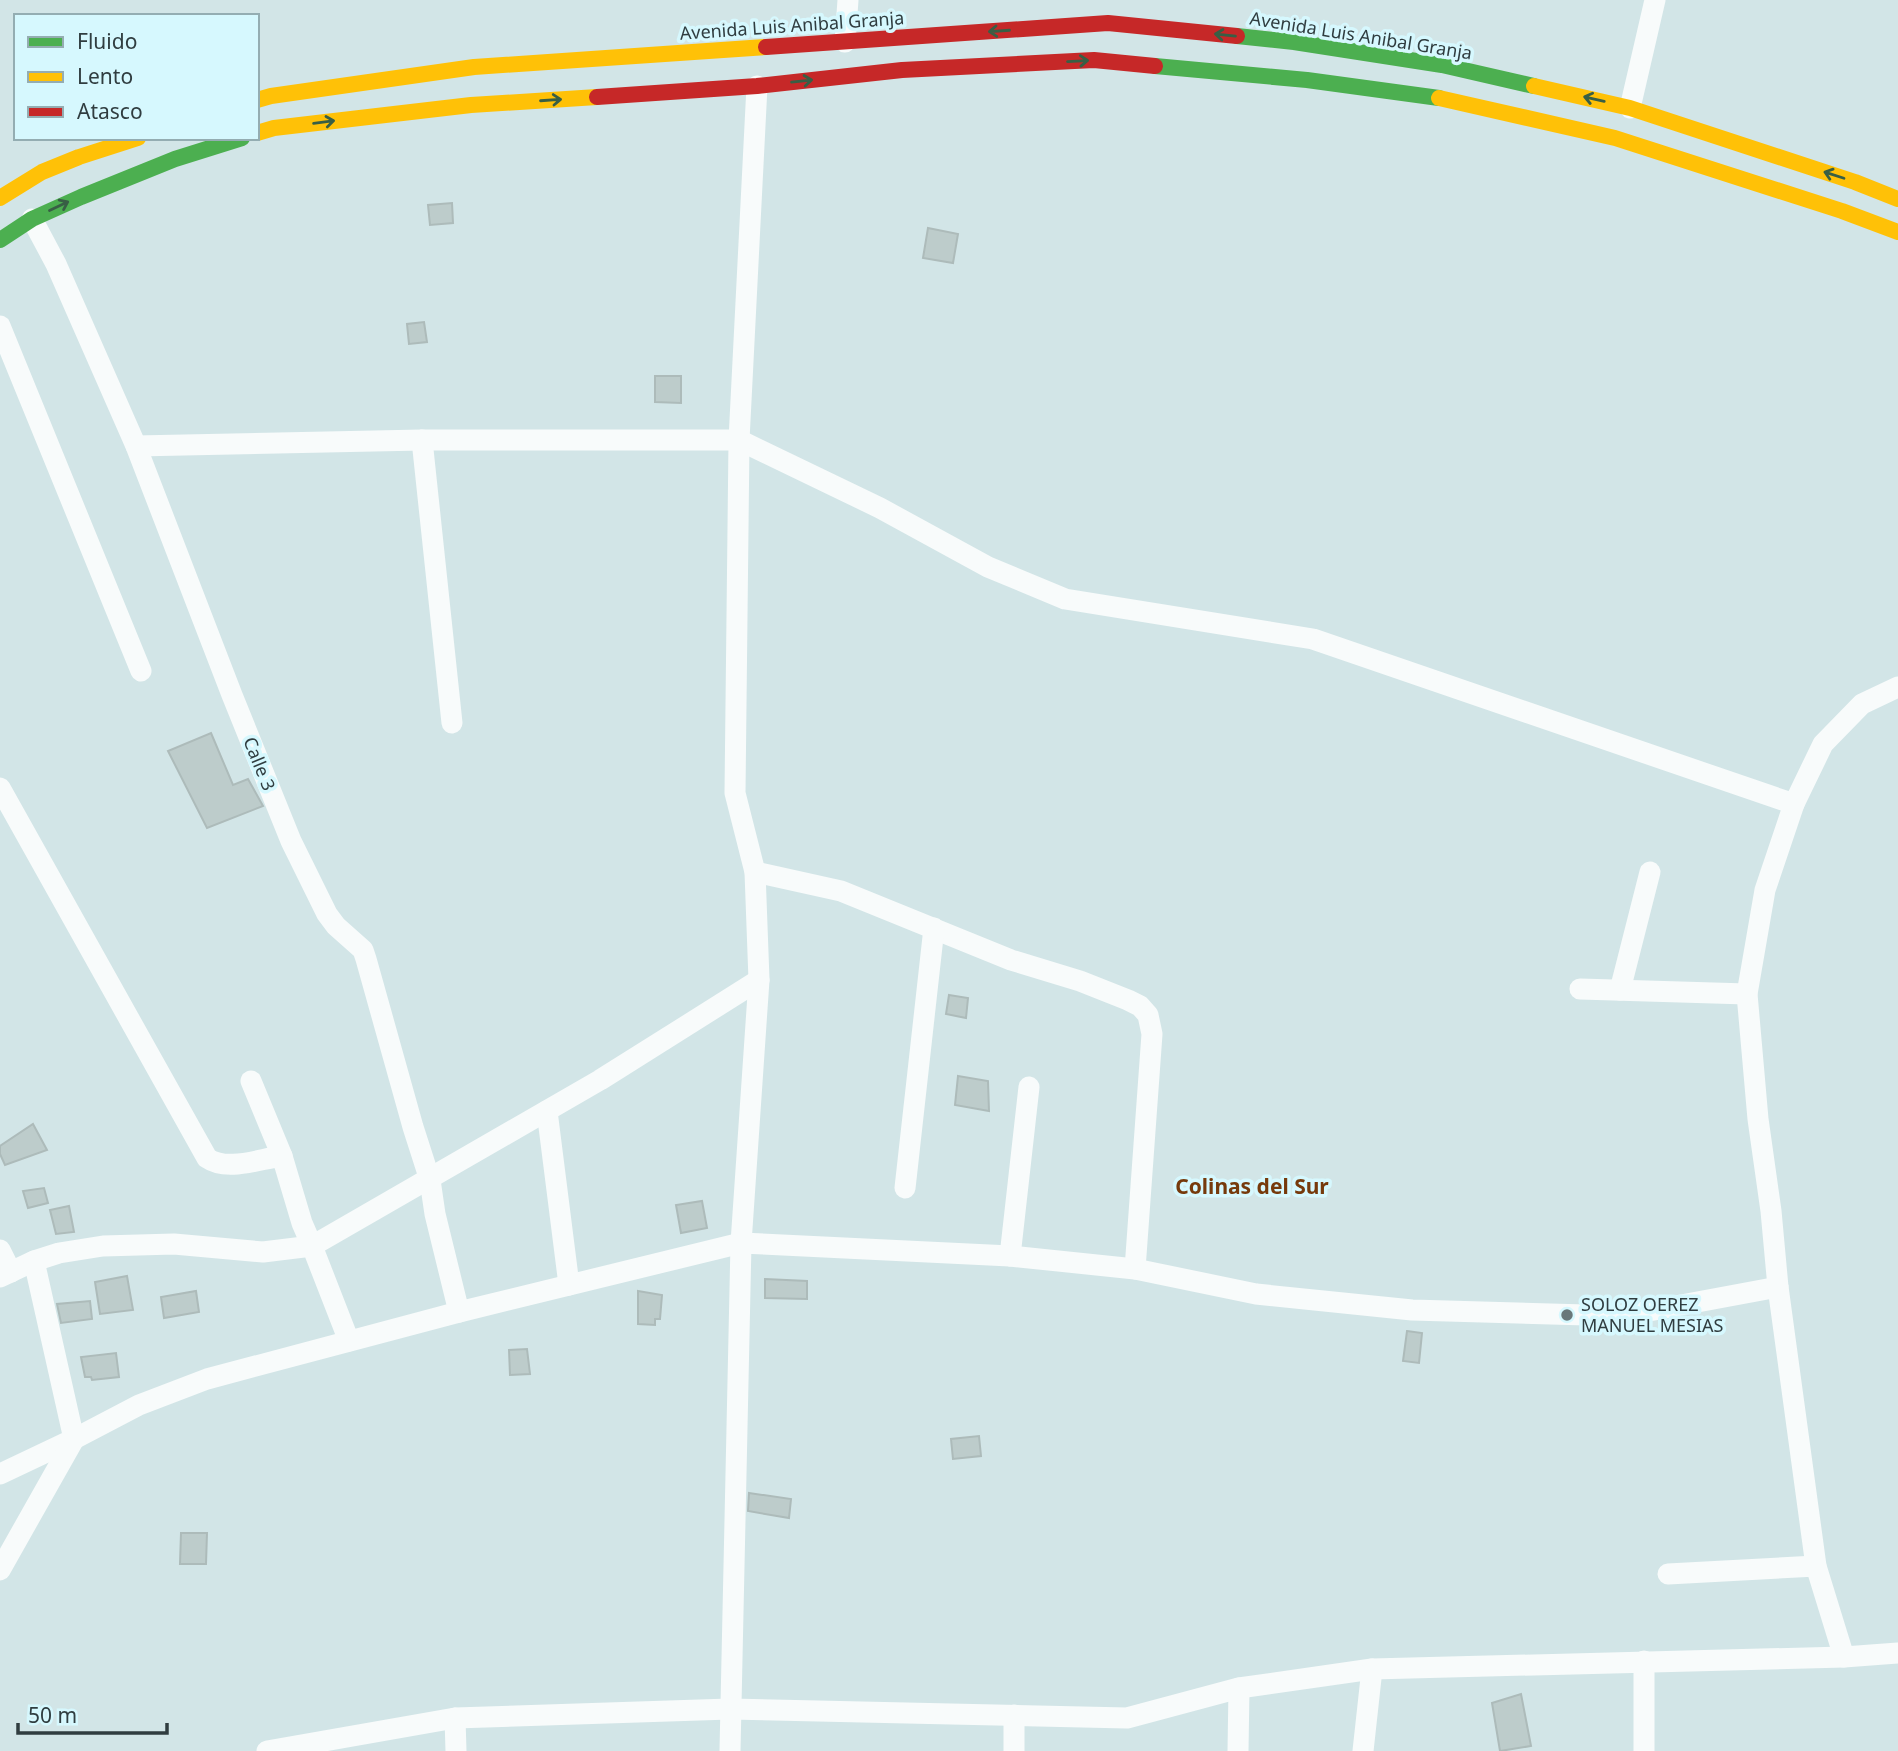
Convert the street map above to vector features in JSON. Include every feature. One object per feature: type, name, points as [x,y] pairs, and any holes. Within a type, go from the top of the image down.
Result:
[{"type":"main road","name":"Avenida Luis Anibal Granja","points":[[259,99],[474,67],[1108,23],[1294,42],[1442,65],[1630,108],[1855,182],[1898,199]]},
{"type":"main road","points":[[259,132],[274,128],[471,105],[757,86],[902,70],[1094,60],[1307,80],[1441,98],[1615,138],[1842,211],[1898,232]]},
{"type":"main road","points":[[0,198],[42,172],[132,140]]},
{"type":"main road","points":[[0,240],[32,219],[81,197],[175,159],[236,140]]},
{"type":"street","points":[[845,42],[848,0]]},
{"type":"street","points":[[1630,108],[1655,0]]},
{"type":"street","points":[[730,1751],[741,1242],[759,980],[755,872],[735,793],[738,440],[757,86]]},
{"type":"street","name":"Calle 3","points":[[32,219],[56,264],[135,446],[291,841],[327,914],[336,926],[363,950],[430,1180],[435,1214],[459,1312]]},
{"type":"street","points":[[0,326],[141,671]]},
{"type":"street","points":[[422,440],[452,723]]},
{"type":"street","points":[[135,446],[422,440],[738,440],[880,508],[988,567],[1065,599],[1313,639],[1794,804]]},
{"type":"street","points":[[1844,1657],[1816,1566],[1758,1119],[1747,994],[1765,890],[1794,804],[1823,744],[1862,704],[1898,687]]},
{"type":"street","points":[[0,788],[207,1158],[214,1163],[230,1164],[282,1156]]},
{"type":"street","points":[[755,872],[841,891],[1011,960],[1080,981],[1140,1006],[1148,1015],[1152,1034],[1135,1269]]},
{"type":"street","points":[[1620,990],[1650,872]]},
{"type":"street","points":[[905,1188],[934,928]]},
{"type":"street","points":[[0,1250],[6,1275],[34,1261],[59,1253],[103,1247],[174,1244],[263,1252],[312,1246],[600,1080],[759,980]]},
{"type":"street","points":[[1580,989],[1747,994]]},
{"type":"street","points":[[251,1081],[282,1156],[302,1223],[349,1341]]},
{"type":"street","points":[[1010,1256],[1029,1087]]},
{"type":"street","points":[[547,1111],[569,1285]]},
{"type":"street","points":[[0,1474],[139,1405],[207,1379],[459,1312],[741,1242],[1010,1256],[1135,1269],[1256,1294],[1412,1310],[1622,1316],[1779,1287]]},
{"type":"street","points":[[0,1570],[74,1439],[34,1261]]},
{"type":"street","points":[[1668,1574],[1816,1566]]},
{"type":"street","points":[[267,1751],[455,1718],[730,1709],[1126,1718],[1239,1688],[1372,1668],[1844,1657],[1898,1653]]},
{"type":"street","points":[[1644,1661],[1644,1751]]},
{"type":"street","points":[[1363,1751],[1372,1668]]},
{"type":"street","points":[[1238,1751],[1239,1688]]},
{"type":"street","points":[[1014,1716],[1014,1751]]},
{"type":"street","points":[[455,1718],[457,1751]]},
{"type":"building","points":[[452,203],[453,223],[430,225],[428,205]]},
{"type":"building","points":[[928,228],[958,234],[953,263],[923,258]]},
{"type":"building","points":[[424,322],[427,342],[409,344],[407,324]]},
{"type":"building","points":[[655,376],[681,376],[681,403],[655,402]]},
{"type":"building","points":[[211,733],[233,785],[248,779],[263,806],[207,828],[168,751]]},
{"type":"building","points":[[949,995],[968,998],[966,1018],[946,1014]]},
{"type":"building","points":[[958,1076],[988,1081],[989,1111],[955,1105]]},
{"type":"building","points":[[33,1124],[47,1150],[5,1165],[0,1146]]},
{"type":"building","points":[[44,1188],[48,1203],[28,1208],[23,1191]]},
{"type":"building","points":[[702,1201],[707,1228],[681,1233],[676,1205]]},
{"type":"building","points":[[69,1206],[74,1232],[56,1234],[50,1210]]},
{"type":"building","points":[[127,1276],[133,1310],[100,1314],[95,1282]]},
{"type":"building","points":[[765,1279],[807,1281],[807,1299],[765,1298]]},
{"type":"building","points":[[196,1291],[199,1312],[164,1318],[161,1297]]},
{"type":"building","points":[[638,1291],[662,1295],[660,1319],[655,1319],[655,1325],[638,1324]]},
{"type":"building","points":[[90,1301],[92,1319],[61,1323],[57,1304]]},
{"type":"building","points":[[1407,1331],[1422,1333],[1419,1363],[1403,1361]]},
{"type":"building","points":[[527,1349],[530,1374],[510,1375],[509,1350]]},
{"type":"building","points":[[116,1353],[119,1377],[92,1380],[91,1377],[85,1377],[81,1357]]},
{"type":"building","points":[[979,1436],[981,1456],[953,1459],[951,1439]]},
{"type":"building","points":[[749,1493],[791,1499],[789,1518],[748,1511]]},
{"type":"building","points":[[181,1533],[207,1533],[206,1564],[180,1564]]},
{"type":"building","points":[[1521,1694],[1531,1746],[1500,1751],[1492,1703]]},
{"type":"traffic: fast","points":[[1237,36],[1442,65],[1534,86]]},
{"type":"traffic: fast","points":[[1155,66],[1307,80],[1439,98]]},
{"type":"traffic: fast","points":[[0,240],[32,219],[81,197],[175,159],[236,140]]},
{"type":"traffic: slow","points":[[259,99],[474,67],[766,47]]},
{"type":"traffic: slow","points":[[1534,86],[1630,108],[1855,182],[1898,199]]},
{"type":"traffic: slow","points":[[259,132],[274,128],[471,105],[597,97]]},
{"type":"traffic: slow","points":[[1439,98],[1615,138],[1842,211],[1898,232]]},
{"type":"traffic: slow","points":[[0,198],[42,172],[132,140]]},
{"type":"traffic: jam","points":[[766,47],[1108,23],[1237,36]]},
{"type":"traffic: jam","points":[[597,97],[757,86],[902,70],[1094,60],[1155,66]]},
{"type":"place","name":"SOLOZ OEREZ MANUEL MESIAS","points":[[1567,1315]]},
{"type":"district","name":"Colinas del Sur","points":[[1252,1187]]}]
